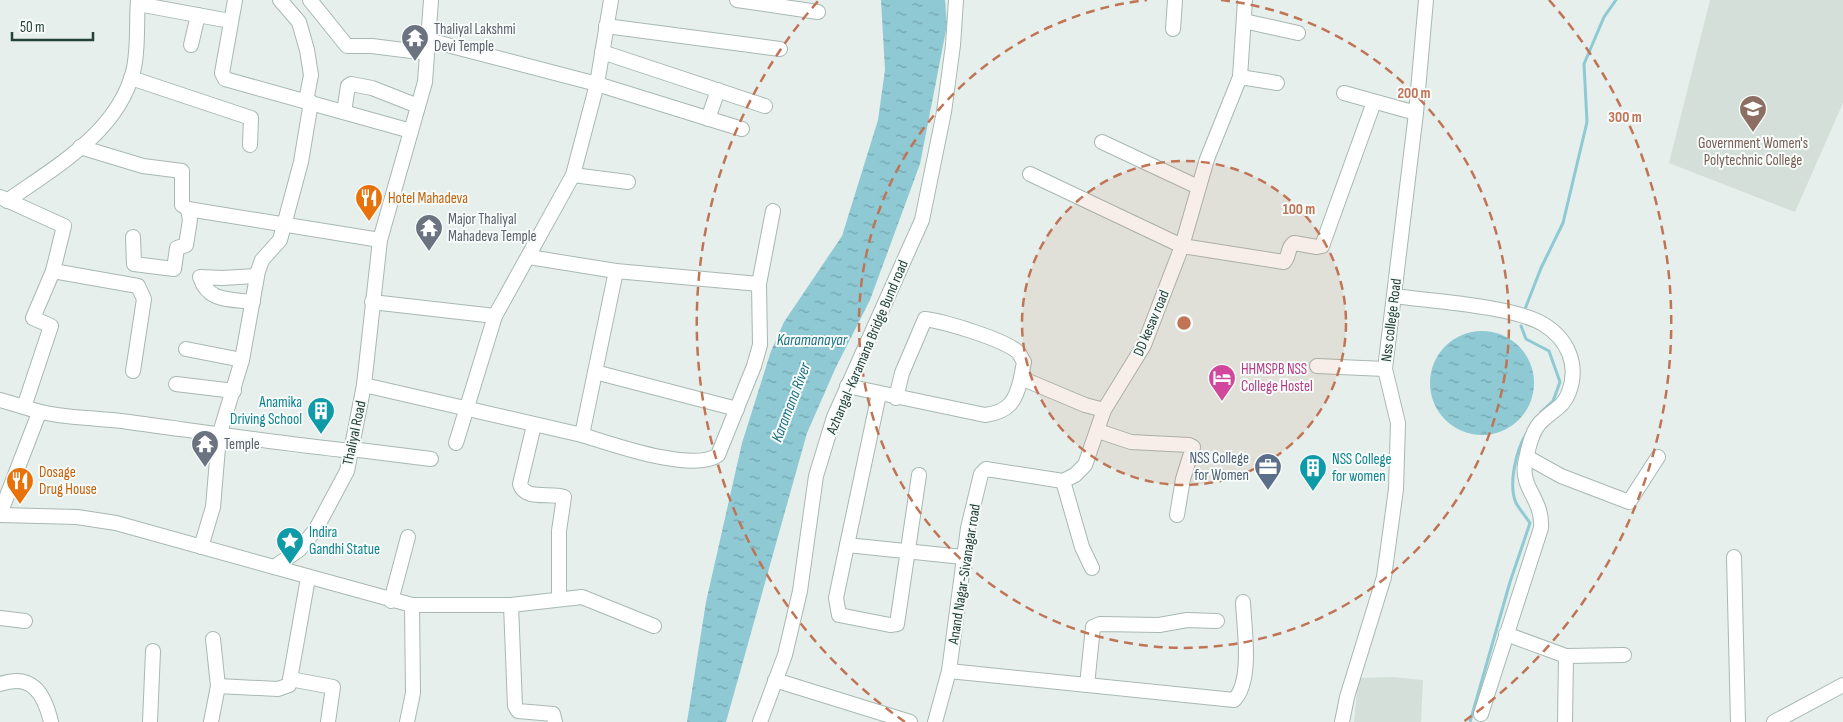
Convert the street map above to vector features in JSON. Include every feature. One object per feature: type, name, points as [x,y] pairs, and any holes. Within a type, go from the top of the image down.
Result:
[{"type":"street","points":[[201,547],[213,508],[219,436],[242,360],[257,276],[262,260],[280,240],[301,162],[311,75],[307,50],[299,22],[280,0]]},
{"type":"street","points":[[310,0],[347,46],[427,46],[597,84],[708,120],[742,128]]},
{"type":"street","name":"Thaliyal Road","points":[[274,567],[299,550],[316,529],[347,471],[364,385],[380,240],[425,82],[431,0]]},
{"type":"street","points":[[456,443],[495,316],[573,175],[597,84],[611,0]]},
{"type":"street","points":[[737,0],[818,12]]},
{"type":"street","name":"Azhangal-Karamana Bridge Bund road","points":[[760,722],[785,655],[800,591],[816,476],[834,417],[922,220],[944,112],[953,45],[956,0]]},
{"type":"street","points":[[1173,29],[1175,0]]},
{"type":"street","name":"DD kesav road","points":[[1104,410],[1144,345],[1182,246],[1207,159],[1240,77],[1245,0]]},
{"type":"street","name":"Nss college Road","points":[[1342,722],[1347,697],[1384,577],[1396,489],[1398,423],[1385,369],[1416,113],[1426,0]]},
{"type":"street","points":[[236,1],[230,21],[222,73],[225,79],[309,101],[410,131]]},
{"type":"street","points":[[4,199],[80,147],[115,113],[131,78],[138,25],[138,2],[230,21]]},
{"type":"street","points":[[191,45],[198,15]]},
{"type":"street","points":[[1244,21],[1298,33]]},
{"type":"street","points":[[606,26],[780,49]]},
{"type":"street","points":[[602,52],[765,106]]},
{"type":"street","points":[[1240,77],[1277,83]]},
{"type":"street","points":[[131,78],[251,118],[250,146]]},
{"type":"street","points":[[344,112],[348,86],[351,84],[372,88],[418,106]]},
{"type":"street","points":[[708,120],[718,90]]},
{"type":"street","points":[[1344,93],[1416,113]]},
{"type":"street","points":[[1030,174],[1182,246],[1284,262],[1288,259],[1290,248],[1294,243],[1317,247],[1322,246],[1374,102]]},
{"type":"street","points":[[1102,142],[1198,187]]},
{"type":"street","points":[[80,147],[143,166],[182,171],[182,205],[188,209],[380,240]]},
{"type":"street","points":[[573,175],[628,182]]},
{"type":"street","points":[[4,199],[64,226],[53,271],[33,318],[51,326],[24,407]]},
{"type":"street","points":[[134,264],[174,269],[178,248],[186,245],[190,220],[188,209]]},
{"type":"street","points":[[364,385],[582,435],[660,458],[710,461],[722,449],[760,345],[759,284],[773,212]]},
{"type":"street","points":[[131,283],[134,264],[133,237]]},
{"type":"street","points":[[529,257],[616,270],[759,284]]},
{"type":"street","points":[[582,435],[616,270]]},
{"type":"street","points":[[53,271],[131,283],[138,286],[144,299],[134,371]]},
{"type":"street","points":[[252,302],[210,295],[203,288],[200,277],[257,276]]},
{"type":"street","points":[[1394,296],[1503,312],[1544,324],[1559,338],[1572,356],[1574,371],[1565,402],[1542,420],[1534,432],[1527,457],[1526,480],[1539,504],[1541,528],[1481,714]]},
{"type":"street","points":[[372,302],[495,316]]},
{"type":"street","points":[[847,386],[896,398],[984,415],[999,413],[1014,400],[1024,362],[1019,353],[1009,346],[980,335],[925,319],[902,373],[896,398]]},
{"type":"street","points":[[186,349],[242,360]]},
{"type":"street","points":[[1317,366],[1385,369]]},
{"type":"street","points":[[595,372],[737,409]]},
{"type":"street","points":[[1021,378],[1032,380],[1085,405],[1104,410],[1085,465],[1075,475],[1063,481],[1082,547],[1092,568]]},
{"type":"street","points":[[176,384],[234,390]]},
{"type":"street","points":[[879,394],[836,598],[839,615],[890,626],[897,624],[919,475]]},
{"type":"street","points":[[0,400],[39,413],[128,422],[219,436],[431,459]]},
{"type":"street","points":[[39,413],[0,514],[77,517],[116,523],[412,606],[511,605],[582,597],[654,626]]},
{"type":"street","points":[[534,425],[520,484],[522,490],[528,494],[564,497],[559,531],[559,599]]},
{"type":"street","points":[[1098,431],[1131,442],[1189,445],[1193,447],[1183,479],[1177,515]]},
{"type":"street","points":[[1527,457],[1561,476],[1629,502],[1658,457]]},
{"type":"street","name":"Anand Nagar-Sivanagar road","points":[[935,722],[949,671],[964,557],[980,474],[986,470],[1063,481]]},
{"type":"street","points":[[391,601],[408,537]]},
{"type":"street","points":[[847,545],[964,557]]},
{"type":"street","points":[[1734,557],[1738,722]]},
{"type":"street","points":[[218,686],[286,688],[290,679],[308,578]]},
{"type":"street","points":[[949,671],[1234,700],[1239,695],[1245,678],[1243,602]]},
{"type":"street","points":[[511,605],[514,706],[518,711],[553,714],[555,722]]},
{"type":"street","points":[[407,722],[413,692],[412,606]]},
{"type":"street","points":[[0,618],[25,621]]},
{"type":"street","points":[[1087,685],[1093,627],[1100,624],[1159,625],[1187,620],[1217,621]]},
{"type":"street","points":[[1506,634],[1566,656],[1624,655]]},
{"type":"street","points":[[211,722],[218,686],[212,639]]},
{"type":"street","points":[[150,722],[153,650]]},
{"type":"street","points":[[1565,722],[1566,656]]},
{"type":"street","points":[[290,679],[333,687],[328,722]]},
{"type":"street","points":[[0,684],[18,680],[25,680],[31,684],[46,704],[51,722]]},
{"type":"street","points":[[775,680],[910,722]]},
{"type":"street","points":[[1774,722],[1843,685]]},
{"type":"shaded area","name":"Government Women's Polytechnic College","points":[[1710,0],[1843,0],[1843,103],[1795,212],[1669,163]]},
{"type":"shaded area","points":[[1392,677],[1423,680],[1421,722],[1354,722],[1358,678]]},
{"type":"water","name":"Karamanayar","points":[[881,0],[945,0],[947,25],[920,164],[870,300],[836,367],[807,433],[726,722],[687,722],[706,602],[742,443],[771,351],[784,322],[842,236],[878,120],[885,70]]},
{"type":"water","points":[[1482,331],[1502,335],[1511,340],[1525,354],[1530,363],[1534,383],[1530,403],[1525,412],[1511,426],[1502,431],[1482,435],[1462,431],[1453,426],[1439,412],[1434,403],[1430,383],[1434,363],[1439,354],[1453,340],[1462,335]]},
{"type":"waterway","points":[[1525,309],[1541,268],[1563,223],[1587,122],[1584,64],[1604,17],[1616,0]]},
{"type":"waterway","points":[[1521,326],[1526,339],[1549,351],[1560,382],[1553,401],[1541,412]]},
{"type":"waterway","points":[[1470,722],[1510,582],[1530,523],[1516,503],[1513,487],[1516,458],[1526,434]]},
{"type":"place","name":"Thaliyal Lakshmi Devi Temple","points":[[415,62]]},
{"type":"place","name":"Government Women's Polytechnic College","points":[[1753,133]]},
{"type":"place","name":"Hotel Mahadeva","points":[[369,222]]},
{"type":"place","name":"Major Thaliyal Mahadeva Temple","points":[[429,252]]},
{"type":"place","name":"HHMSPB NSS College Hostel","points":[[1222,402]]},
{"type":"place","name":"Anamika Driving School","points":[[321,435]]},
{"type":"place","name":"Temple","points":[[205,468]]},
{"type":"place","name":"NSS College for Women","points":[[1268,491]]},
{"type":"place","name":"NSS College for women","points":[[1313,492]]},
{"type":"place","name":"Dosage Drug House","points":[[20,505]]},
{"type":"place","name":"Indira Gandhi Statue","points":[[290,565]]},
{"type":"water label","name":"Karamana River","points":[[790,402]]}]
